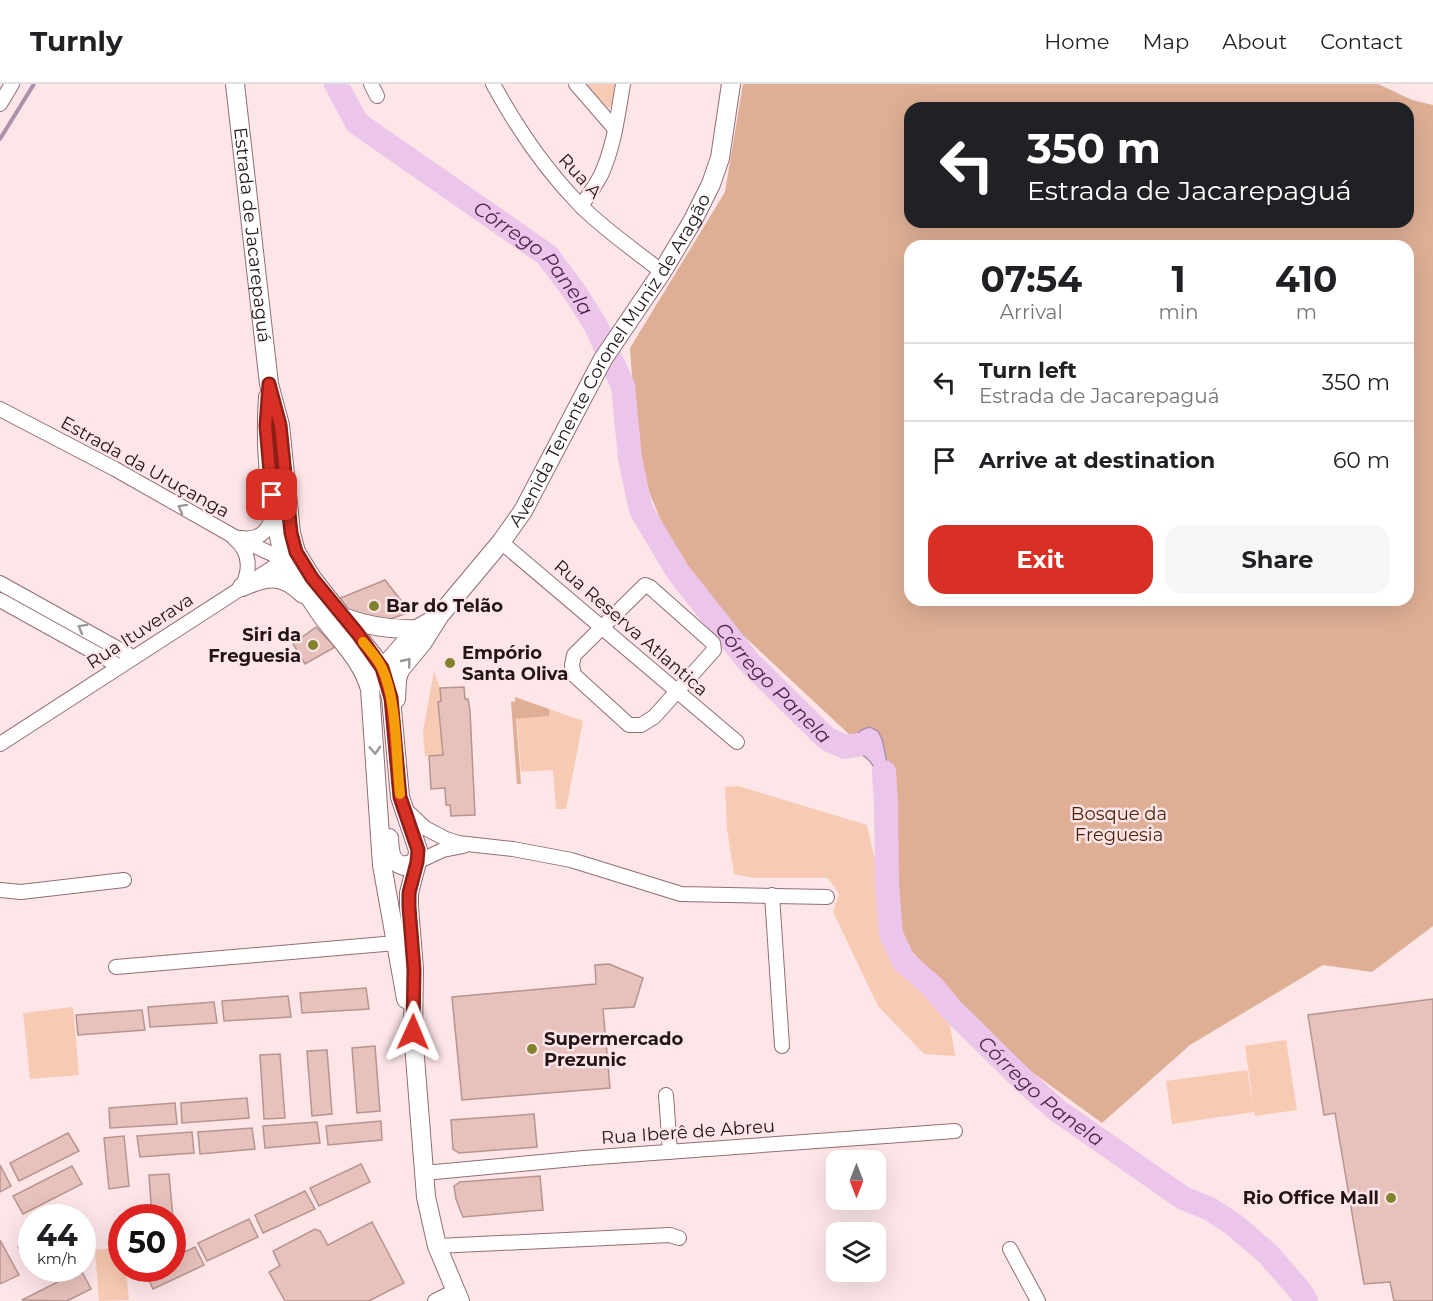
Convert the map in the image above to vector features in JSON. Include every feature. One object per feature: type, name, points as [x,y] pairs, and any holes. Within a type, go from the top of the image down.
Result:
[{"type":"main road","name":"Estrada de Jacarepaguá","points":[[235,84],[269,384],[280,425],[289,550],[382,668],[391,698],[402,805],[417,842],[417,862],[409,893],[409,907],[414,969],[413,1032],[426,1197],[437,1246],[458,1296]]},
{"type":"main road","name":"Avenida Tenente Coronel Muniz de Aragão","points":[[393,716],[400,670],[423,642],[440,615],[501,542],[523,511],[603,359],[662,272],[711,184],[720,158],[731,84]]},
{"type":"main road","name":"Estrada de Jacarepaguá","points":[[269,384],[266,426],[273,507],[289,550],[319,612],[356,657],[367,678],[372,699],[382,865],[413,1032]]},
{"type":"main road","points":[[242,587],[262,578],[282,580],[296,587],[319,612]]},
{"type":"main road","name":"Avenida Tenente Coronel Muniz de Aragão","points":[[372,699],[374,681],[382,668],[417,629],[440,615]]},
{"type":"main road","points":[[344,617],[359,623],[400,630],[417,629]]},
{"type":"main road","points":[[378,800],[387,819],[391,858],[404,866],[417,862]]},
{"type":"street","points":[[0,104],[12,84]]},
{"type":"street","name":"Rua A","points":[[493,84],[514,121],[547,169],[581,206],[662,272]]},
{"type":"street","points":[[576,84],[615,129]]},
{"type":"street","points":[[581,206],[602,173],[615,129],[623,84]]},
{"type":"street","name":"Estrada da Uruçanga","points":[[0,409],[116,469],[233,536],[272,554],[289,550]]},
{"type":"street","points":[[233,536],[245,539],[262,535],[271,519],[273,507]]},
{"type":"street","points":[[233,536],[243,548],[248,562],[246,579],[242,587]]},
{"type":"street","name":"Rua Reserva Atlantica","points":[[501,542],[737,742]]},
{"type":"street","name":"Rua Ituverava","points":[[0,744],[277,565],[289,550]]},
{"type":"street","points":[[0,583],[133,657]]},
{"type":"street","points":[[645,585],[713,643],[714,650],[648,721],[641,725],[629,725],[574,675],[572,665],[574,655],[602,626],[645,585]]},
{"type":"street","points":[[0,600],[118,666]]},
{"type":"street","points":[[402,805],[416,822],[434,834],[458,843],[513,849],[571,860],[681,894],[827,897]]},
{"type":"street","points":[[417,862],[443,850],[471,844]]},
{"type":"street","points":[[0,890],[21,892],[124,880]]},
{"type":"street","points":[[772,895],[782,1046]]},
{"type":"street","points":[[116,967],[396,943]]},
{"type":"street","points":[[666,1095],[670,1152]]},
{"type":"street","name":"Rua Iberê de Abreu","points":[[424,1173],[955,1131]]},
{"type":"street","points":[[437,1246],[670,1235],[679,1238]]},
{"type":"street","points":[[1010,1249],[1038,1301]]},
{"type":"street","points":[[435,1301],[458,1296]]},
{"type":"shaded area","points":[[582,84],[617,84],[610,107],[601,109]]},
{"type":"shaded area","points":[[434,671],[440,688],[441,701],[438,702],[443,755],[425,756],[423,732]]},
{"type":"shaded area","points":[[549,709],[583,721],[566,809],[556,809],[553,770],[521,772],[517,719],[548,716]]},
{"type":"shaded area","points":[[870,727],[878,731],[882,739],[894,794],[886,803],[878,775],[871,762],[860,754],[835,747],[827,739],[838,742],[851,741],[863,729]]},
{"type":"shaded area","points":[[738,786],[867,825],[884,899],[915,973],[949,1019],[955,1056],[924,1054],[878,1006],[833,912],[839,894],[828,878],[753,878],[734,874],[727,829],[725,787]]},
{"type":"shaded area","points":[[73,1007],[79,1075],[30,1079],[23,1013]]},
{"type":"shaded area","points":[[1286,1040],[1297,1110],[1255,1116],[1254,1112],[1172,1124],[1166,1081],[1247,1070],[1254,1109],[1245,1046]]},
{"type":"shaded area","points":[[108,1248],[108,1282],[127,1282],[129,1300],[99,1301],[96,1250]]},
{"type":"green space","name":"Bosque da Freguesia","points":[[743,84],[1378,84],[1412,100],[1433,105],[1433,926],[1372,972],[1323,965],[1190,1045],[1102,1123],[1003,1051],[907,946],[892,909],[894,794],[882,739],[878,731],[864,728],[854,739],[732,625],[673,551],[638,464],[630,348],[725,192]]},
{"type":"green space","points":[[515,697],[549,709],[549,716],[517,719],[516,717],[521,784],[517,784],[511,702],[515,701]]},
{"type":"building","name":"Bar do Telão","points":[[385,580],[410,612],[388,620],[348,613],[338,599]]},
{"type":"building","name":"Siri da Freguesia","points":[[316,627],[335,647],[305,664],[293,644]]},
{"type":"building","points":[[464,687],[465,699],[468,699],[470,711],[475,815],[451,816],[450,805],[446,805],[445,788],[431,789],[429,756],[443,755],[438,702],[441,701],[440,688]]},
{"type":"building","name":"Supermercado Prezunic","points":[[609,964],[643,978],[634,1007],[603,1009],[610,1088],[462,1100],[452,997],[596,984],[595,965]]},
{"type":"building","points":[[366,988],[369,1009],[302,1013],[300,993]]},
{"type":"building","points":[[288,996],[291,1017],[224,1021],[222,1001]]},
{"type":"building","name":"Rio Office Mall","points":[[1433,999],[1433,1301],[1394,1301],[1390,1282],[1364,1284],[1335,1113],[1324,1115],[1308,1015]]},
{"type":"building","points":[[214,1002],[217,1023],[150,1027],[148,1007]]},
{"type":"building","points":[[142,1010],[145,1030],[78,1035],[76,1015]]},
{"type":"building","points":[[375,1046],[380,1111],[357,1113],[352,1048]]},
{"type":"building","points":[[327,1050],[332,1114],[312,1116],[307,1051]]},
{"type":"building","points":[[280,1054],[285,1118],[264,1119],[260,1055]]},
{"type":"building","points":[[247,1098],[249,1118],[182,1123],[181,1103]]},
{"type":"building","points":[[175,1103],[177,1124],[110,1128],[109,1108]]},
{"type":"building","points":[[534,1114],[537,1147],[459,1153],[453,1149],[451,1120]]},
{"type":"building","points":[[381,1121],[382,1140],[328,1145],[326,1126]]},
{"type":"building","points":[[317,1122],[320,1143],[265,1148],[263,1126]]},
{"type":"building","points":[[252,1128],[255,1149],[200,1154],[198,1132]]},
{"type":"building","points":[[192,1132],[194,1153],[140,1157],[137,1136]]},
{"type":"building","points":[[68,1133],[79,1151],[19,1181],[10,1163]]},
{"type":"building","points":[[124,1136],[129,1186],[109,1189],[104,1138]]},
{"type":"building","points":[[361,1164],[370,1182],[319,1206],[310,1188]]},
{"type":"building","points":[[0,1165],[11,1186],[0,1192]]},
{"type":"building","points":[[72,1166],[82,1184],[43,1204],[18,1205],[13,1196]]},
{"type":"building","points":[[169,1174],[172,1204],[151,1204],[149,1175]]},
{"type":"building","points":[[540,1176],[543,1210],[463,1217],[454,1186],[460,1182]]},
{"type":"building","points":[[305,1191],[315,1209],[263,1233],[255,1215]]},
{"type":"building","points":[[249,1219],[258,1237],[207,1261],[198,1243]]},
{"type":"building","points":[[372,1222],[404,1283],[369,1301],[285,1301],[269,1272],[280,1266],[273,1251],[315,1229],[320,1231],[328,1245]]},
{"type":"building","points":[[0,1240],[18,1275],[0,1284]]},
{"type":"building","points":[[195,1247],[204,1265],[186,1273],[186,1251]]},
{"type":"building","points":[[57,1282],[87,1282],[91,1289],[67,1301],[22,1300]]},
{"type":"building","points":[[150,1282],[168,1282],[153,1289]]},
{"type":"waterway","points":[[0,139],[34,84]]},
{"type":"waterway","name":"Córrego Panela","points":[[336,84],[357,123],[547,255],[596,326],[623,386],[630,458],[641,510],[678,572],[749,662],[827,739],[845,747],[857,745]]},
{"type":"waterway","name":"Córrego Panela","points":[[884,772],[887,884],[891,934],[904,962],[932,986],[951,1009],[1058,1111],[1183,1198],[1210,1209],[1233,1224],[1268,1254],[1306,1301]]},
{"type":"slow traffic","points":[[363,642],[382,668],[391,698],[400,794]]},
{"type":"place","name":"Bar do Telão","points":[[374,606]]},
{"type":"place","name":"Siri da Freguesia","points":[[313,645]]},
{"type":"place","name":"Empório Santa Oliva","points":[[450,663]]},
{"type":"place","name":"Supermercado Prezunic","points":[[532,1049]]},
{"type":"place","name":"Rio Office Mall","points":[[1391,1198]]},
{"type":"route","points":[[272,495],[266,426],[269,384],[280,425],[292,543],[300,561],[312,578],[358,634],[382,668],[391,698],[400,797],[418,850],[409,893],[414,969],[413,1032]]}]
